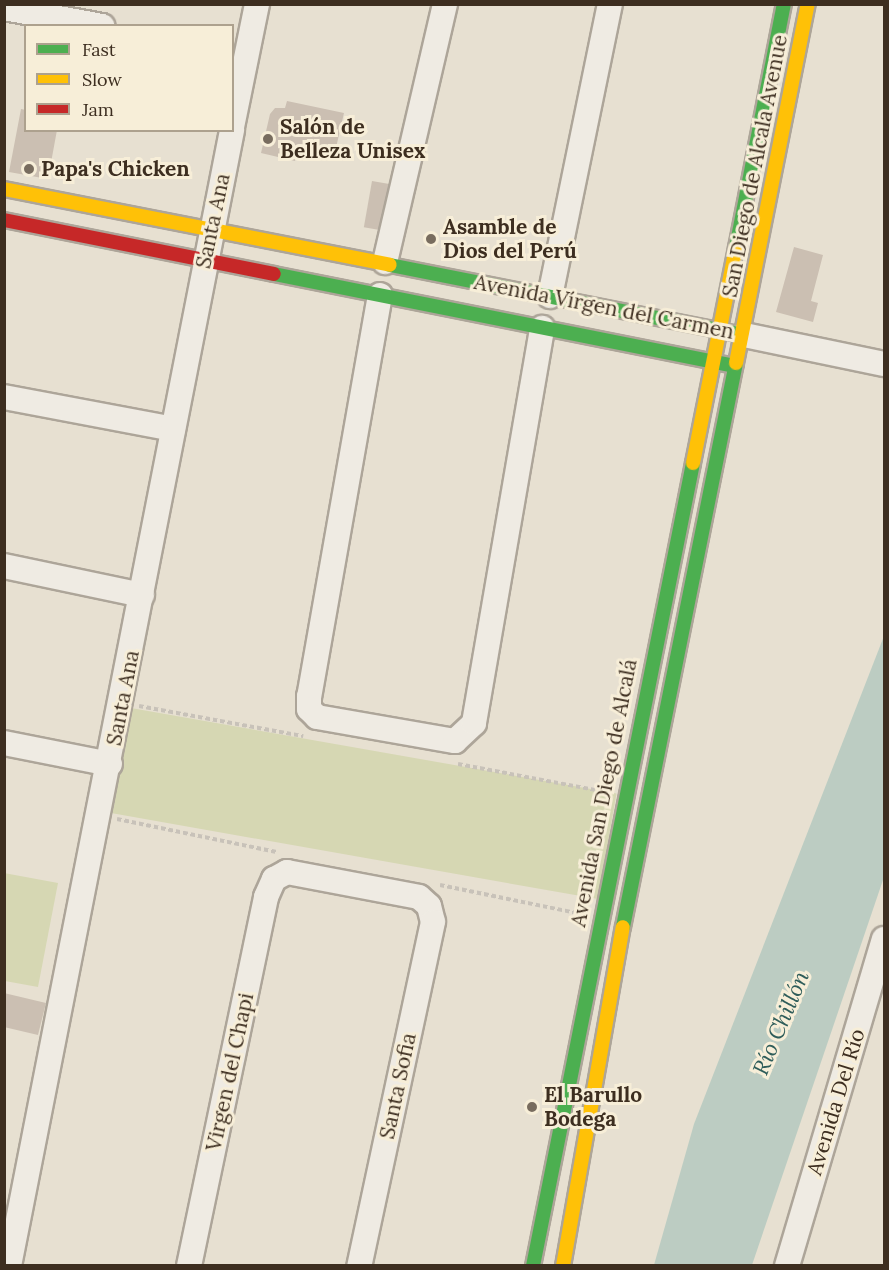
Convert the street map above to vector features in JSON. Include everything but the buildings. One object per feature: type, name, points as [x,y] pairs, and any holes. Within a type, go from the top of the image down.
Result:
[{"type":"main road","name":"San Diego de Alcala Avenue","points":[[717,329],[784,4]]},
{"type":"main road","name":"San Diego de Alcala Avenue","points":[[744,335],[808,4]]},
{"type":"main road","name":"Avenida Vírgen del Carmen","points":[[4,189],[213,227],[744,335]]},
{"type":"main road","name":"Avenida Vírgen del Carmen","points":[[4,220],[711,363],[738,366]]},
{"type":"main road","name":"Avenida San Diego de Alcalá","points":[[534,1266],[717,329]]},
{"type":"main road","points":[[563,1266],[636,866],[744,335]]},
{"type":"main road","points":[[680,524],[704,528]]},
{"type":"main road","points":[[612,862],[636,866]]},
{"type":"street","name":"Santa Ana","points":[[234,109],[240,50],[257,4]]},
{"type":"street","points":[[386,262],[445,4]]},
{"type":"street","points":[[550,296],[610,4]]},
{"type":"street","points":[[4,8],[91,24]]},
{"type":"street","name":"Santa Ana","points":[[9,1266],[110,764],[204,259],[213,227],[231,132]]},
{"type":"street","points":[[380,295],[309,696],[309,709],[317,717],[454,741],[474,723],[542,328]]},
{"type":"street","name":"Avenida Vírgen del Carmen","points":[[744,335],[885,364]]},
{"type":"street","points":[[4,396],[173,429]]},
{"type":"street","points":[[4,566],[142,595]]},
{"type":"street","points":[[4,743],[110,764]]},
{"type":"street","name":"Santa Sofia","points":[[273,879],[287,872],[419,897],[429,906],[433,922],[359,1266]]},
{"type":"street","name":"Virgen del Chapi","points":[[189,1266],[266,897],[273,879]]},
{"type":"street","name":"Avenida Del Río","points":[[789,1265],[885,939]]},
{"type":"green space","points":[[131,708],[617,794],[598,899],[112,813]]},
{"type":"green space","points":[[4,873],[58,883],[38,987],[5,981]]},
{"type":"water","name":"Río Chillón","points":[[884,636],[884,877],[752,1265],[654,1265],[694,1124]]},
{"type":"traffic: fast","points":[[736,248],[784,4]]},
{"type":"traffic: fast","points":[[390,265],[740,334]]},
{"type":"traffic: fast","points":[[274,274],[733,366]]},
{"type":"traffic: fast","points":[[623,927],[736,363]]},
{"type":"traffic: fast","points":[[533,1266],[693,463]]},
{"type":"traffic: slow","points":[[736,363],[808,4]]},
{"type":"traffic: slow","points":[[4,189],[390,265]]},
{"type":"traffic: slow","points":[[693,463],[736,248]]},
{"type":"traffic: slow","points":[[563,1266],[623,927]]},
{"type":"traffic: jam","points":[[4,220],[274,274]]},
{"type":"place","name":"Salón de Belleza Unisex","points":[[268,139]]},
{"type":"place","name":"Papa's Chicken","points":[[29,169]]},
{"type":"place","name":"Asamble de Dios del Perú","points":[[431,239]]},
{"type":"place","name":"El Barullo Bodega","points":[[532,1107]]}]
